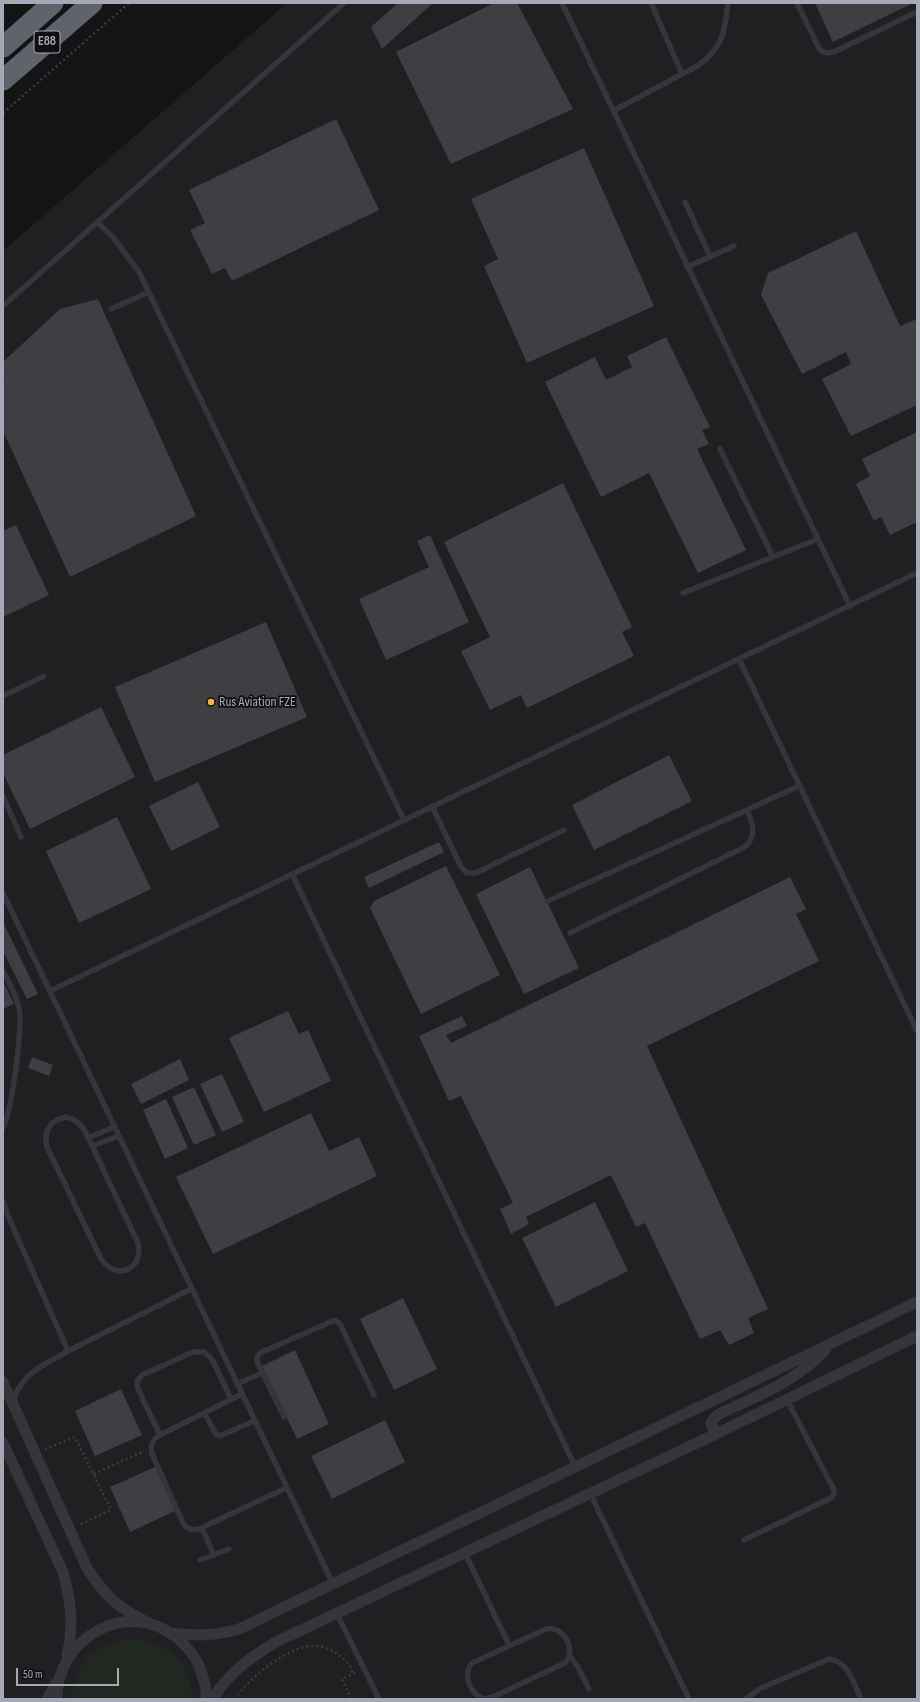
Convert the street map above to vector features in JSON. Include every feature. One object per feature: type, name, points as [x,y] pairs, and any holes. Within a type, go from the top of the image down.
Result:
[{"type":"highway","name":"E88","points":[[3,47],[53,3]]},
{"type":"highway","name":"E88","points":[[3,80],[92,3]]},
{"type":"street","points":[[171,1633],[194,1636],[217,1635],[239,1629],[917,1302]]},
{"type":"street","points":[[213,1699],[233,1672],[253,1655],[276,1642],[718,1434],[916,1338]]},
{"type":"street","points":[[718,1434],[712,1427],[711,1423],[717,1416],[797,1374],[820,1357],[831,1344]]},
{"type":"street","points":[[3,1382],[87,1568],[99,1586],[114,1603],[133,1615],[171,1633],[186,1645],[197,1660],[204,1678],[206,1699]]},
{"type":"street","points":[[3,1442],[63,1572],[69,1594],[72,1617],[70,1640],[57,1689],[57,1699]]},
{"type":"street","points":[[47,1699],[63,1667],[78,1644],[87,1636],[102,1628],[119,1623],[136,1622],[153,1625]]},
{"type":"lane","points":[[3,306],[344,3]]},
{"type":"lane","points":[[562,3],[850,606]]},
{"type":"lane","points":[[651,3],[682,74]]},
{"type":"lane","points":[[613,111],[699,65],[708,58],[722,38],[726,26],[728,3]]},
{"type":"lane","points":[[797,3],[820,50],[826,53],[834,52],[917,12]]},
{"type":"lane","points":[[684,202],[710,256]]},
{"type":"lane","points":[[97,222],[113,237],[139,272],[404,820]]},
{"type":"lane","points":[[687,267],[734,246]]},
{"type":"lane","points":[[111,309],[149,292]]},
{"type":"lane","points":[[720,449],[773,557]]},
{"type":"lane","points":[[683,593],[818,539]]},
{"type":"lane","points":[[50,991],[917,573]]},
{"type":"lane","points":[[739,659],[917,1031]]},
{"type":"lane","points":[[3,696],[44,676]]},
{"type":"lane","points":[[548,901],[800,786]]},
{"type":"lane","points":[[3,796],[21,837]]},
{"type":"lane","points":[[432,806],[461,867],[468,873],[476,873],[564,830]]},
{"type":"lane","points":[[570,933],[745,847],[750,842],[754,828],[747,810]]},
{"type":"lane","points":[[292,874],[575,1466]]},
{"type":"lane","points":[[3,893],[333,1584]]},
{"type":"lane","points":[[3,971],[16,998],[20,1019],[12,1088],[7,1120],[3,1128]]},
{"type":"lane","points":[[66,1117],[74,1119],[81,1124],[88,1138],[138,1243],[140,1251],[138,1258],[134,1265],[128,1270],[112,1270],[106,1266],[101,1259],[47,1147],[45,1138],[46,1130],[51,1123],[66,1117]]},
{"type":"lane","points":[[88,1138],[114,1127]]},
{"type":"lane","points":[[92,1146],[118,1136]]},
{"type":"lane","points":[[3,1201],[8,1216],[68,1351]]},
{"type":"lane","points":[[12,1403],[18,1388],[28,1376],[40,1367],[68,1351],[191,1289]]},
{"type":"lane","points":[[284,1417],[256,1359],[260,1353],[332,1321],[337,1320],[340,1324],[374,1395]]},
{"type":"lane","points":[[160,1435],[138,1388],[137,1381],[142,1375],[193,1352],[204,1352],[212,1359],[231,1399]]},
{"type":"lane","points":[[237,1384],[262,1372]]},
{"type":"lane","points":[[242,1394],[160,1435],[155,1438],[152,1443],[151,1448],[185,1526],[191,1530],[202,1528],[286,1488]]},
{"type":"lane","points":[[744,1540],[831,1498],[834,1494],[834,1490],[787,1400]]},
{"type":"lane","points":[[204,1413],[216,1434],[220,1436],[254,1421]]},
{"type":"lane","points":[[590,1493],[689,1699]]},
{"type":"lane","points":[[202,1528],[214,1555]]},
{"type":"lane","points":[[200,1560],[229,1548]]},
{"type":"lane","points":[[465,1552],[509,1645]]},
{"type":"lane","points":[[337,1614],[379,1699]]},
{"type":"lane","points":[[570,1656],[564,1663],[493,1697],[485,1699],[480,1698],[474,1692],[467,1678],[468,1670],[476,1660],[546,1629],[553,1628],[557,1629],[564,1635],[570,1648],[570,1656],[578,1667],[589,1689]]},
{"type":"lane","points":[[746,1699],[760,1689],[829,1659],[837,1660],[844,1665],[861,1699]]},
{"type":"path","points":[[3,114],[129,3]]},
{"type":"path","points":[[35,1453],[75,1437],[111,1510],[70,1530]]},
{"type":"path","points":[[94,1474],[151,1448]]},
{"type":"path","points":[[235,1699],[258,1674],[285,1654],[305,1647],[315,1646],[326,1648],[334,1652],[351,1666],[353,1673]]},
{"type":"path","points":[[352,1699],[342,1679],[364,1668]]},
{"type":"shaded area","points":[[287,3],[917,3],[917,1699],[3,1699],[3,251]]},
{"type":"shaded area","points":[[133,1639],[156,1645],[175,1657],[188,1675],[192,1699],[72,1699],[77,1675],[90,1656],[109,1644]]},
{"type":"building","points":[[398,3],[433,3],[382,49],[371,27]]},
{"type":"building","points":[[494,3],[517,3],[573,109],[451,164],[396,52]]},
{"type":"building","points":[[815,3],[913,3],[833,42]]},
{"type":"building","points":[[336,119],[379,210],[232,281],[225,268],[212,274],[190,230],[205,223],[189,190]]},
{"type":"building","points":[[584,148],[654,306],[527,363],[484,266],[498,259],[471,199]]},
{"type":"building","points":[[856,231],[900,326],[917,319],[917,405],[851,436],[822,379],[851,364],[846,352],[802,374],[761,295],[768,273]]},
{"type":"building","points":[[98,299],[196,516],[70,577],[3,431],[3,381],[5,380],[3,375],[3,362],[60,309]]},
{"type":"building","points":[[666,337],[710,427],[702,430],[709,444],[697,449],[746,550],[698,573],[649,473],[601,497],[545,382],[595,357],[606,380],[632,367],[627,356]]},
{"type":"building","points":[[917,432],[917,522],[890,535],[881,517],[874,521],[856,484],[870,476],[862,459]]},
{"type":"building","points":[[563,483],[632,627],[622,632],[634,656],[527,708],[521,695],[490,710],[461,651],[490,637],[444,542]]},
{"type":"building","points":[[16,525],[49,595],[3,617],[3,531]]},
{"type":"building","points":[[430,535],[469,622],[386,660],[359,599],[429,567],[417,541]]},
{"type":"building","name":"Rus Aviation FZE","points":[[266,622],[307,717],[155,782],[115,687]]},
{"type":"building","points":[[101,707],[135,777],[30,829],[3,773],[3,755]]},
{"type":"building","points":[[669,755],[692,801],[594,850],[572,805]]},
{"type":"building","points":[[198,782],[220,827],[171,851],[149,806]]},
{"type":"building","points":[[117,817],[151,889],[79,923],[46,851]]},
{"type":"building","points":[[439,842],[444,852],[369,888],[364,877]]},
{"type":"building","points":[[446,866],[500,975],[421,1014],[370,908],[374,901]]},
{"type":"building","points":[[530,867],[579,968],[524,994],[476,894]]},
{"type":"building","points":[[790,877],[806,909],[796,914],[819,961],[647,1046],[768,1309],[748,1318],[754,1333],[729,1345],[720,1330],[700,1339],[645,1223],[636,1227],[611,1175],[526,1217],[529,1224],[511,1234],[500,1209],[513,1203],[461,1096],[449,1101],[419,1036],[462,1016],[467,1026],[446,1035],[451,1043]]},
{"type":"building","points":[[3,922],[38,994],[27,999],[3,951]]},
{"type":"building","points":[[3,981],[14,1004],[3,1009]]},
{"type":"building","points":[[288,1011],[299,1034],[308,1030],[331,1081],[264,1112],[229,1038]]},
{"type":"building","points":[[32,1057],[53,1065],[49,1076],[28,1068]]},
{"type":"building","points":[[180,1059],[189,1080],[141,1104],[131,1084]]},
{"type":"building","points":[[222,1074],[244,1122],[222,1132],[200,1084]]},
{"type":"building","points":[[194,1087],[216,1135],[194,1145],[172,1097]]},
{"type":"building","points":[[166,1099],[188,1148],[165,1159],[143,1110]]},
{"type":"building","points":[[311,1113],[329,1151],[359,1137],[377,1176],[213,1254],[176,1177]]},
{"type":"building","points":[[595,1202],[628,1271],[556,1307],[522,1238]]},
{"type":"building","points":[[403,1298],[437,1369],[394,1390],[360,1319]]},
{"type":"building","points":[[295,1350],[329,1424],[297,1439],[262,1366]]},
{"type":"building","points":[[121,1389],[142,1435],[95,1456],[75,1411]]},
{"type":"building","points":[[385,1420],[405,1462],[332,1499],[311,1456]]},
{"type":"building","points":[[155,1467],[175,1511],[130,1532],[110,1487]]},
{"type":"place","name":"Rus Aviation FZE","points":[[211,702]]}]
